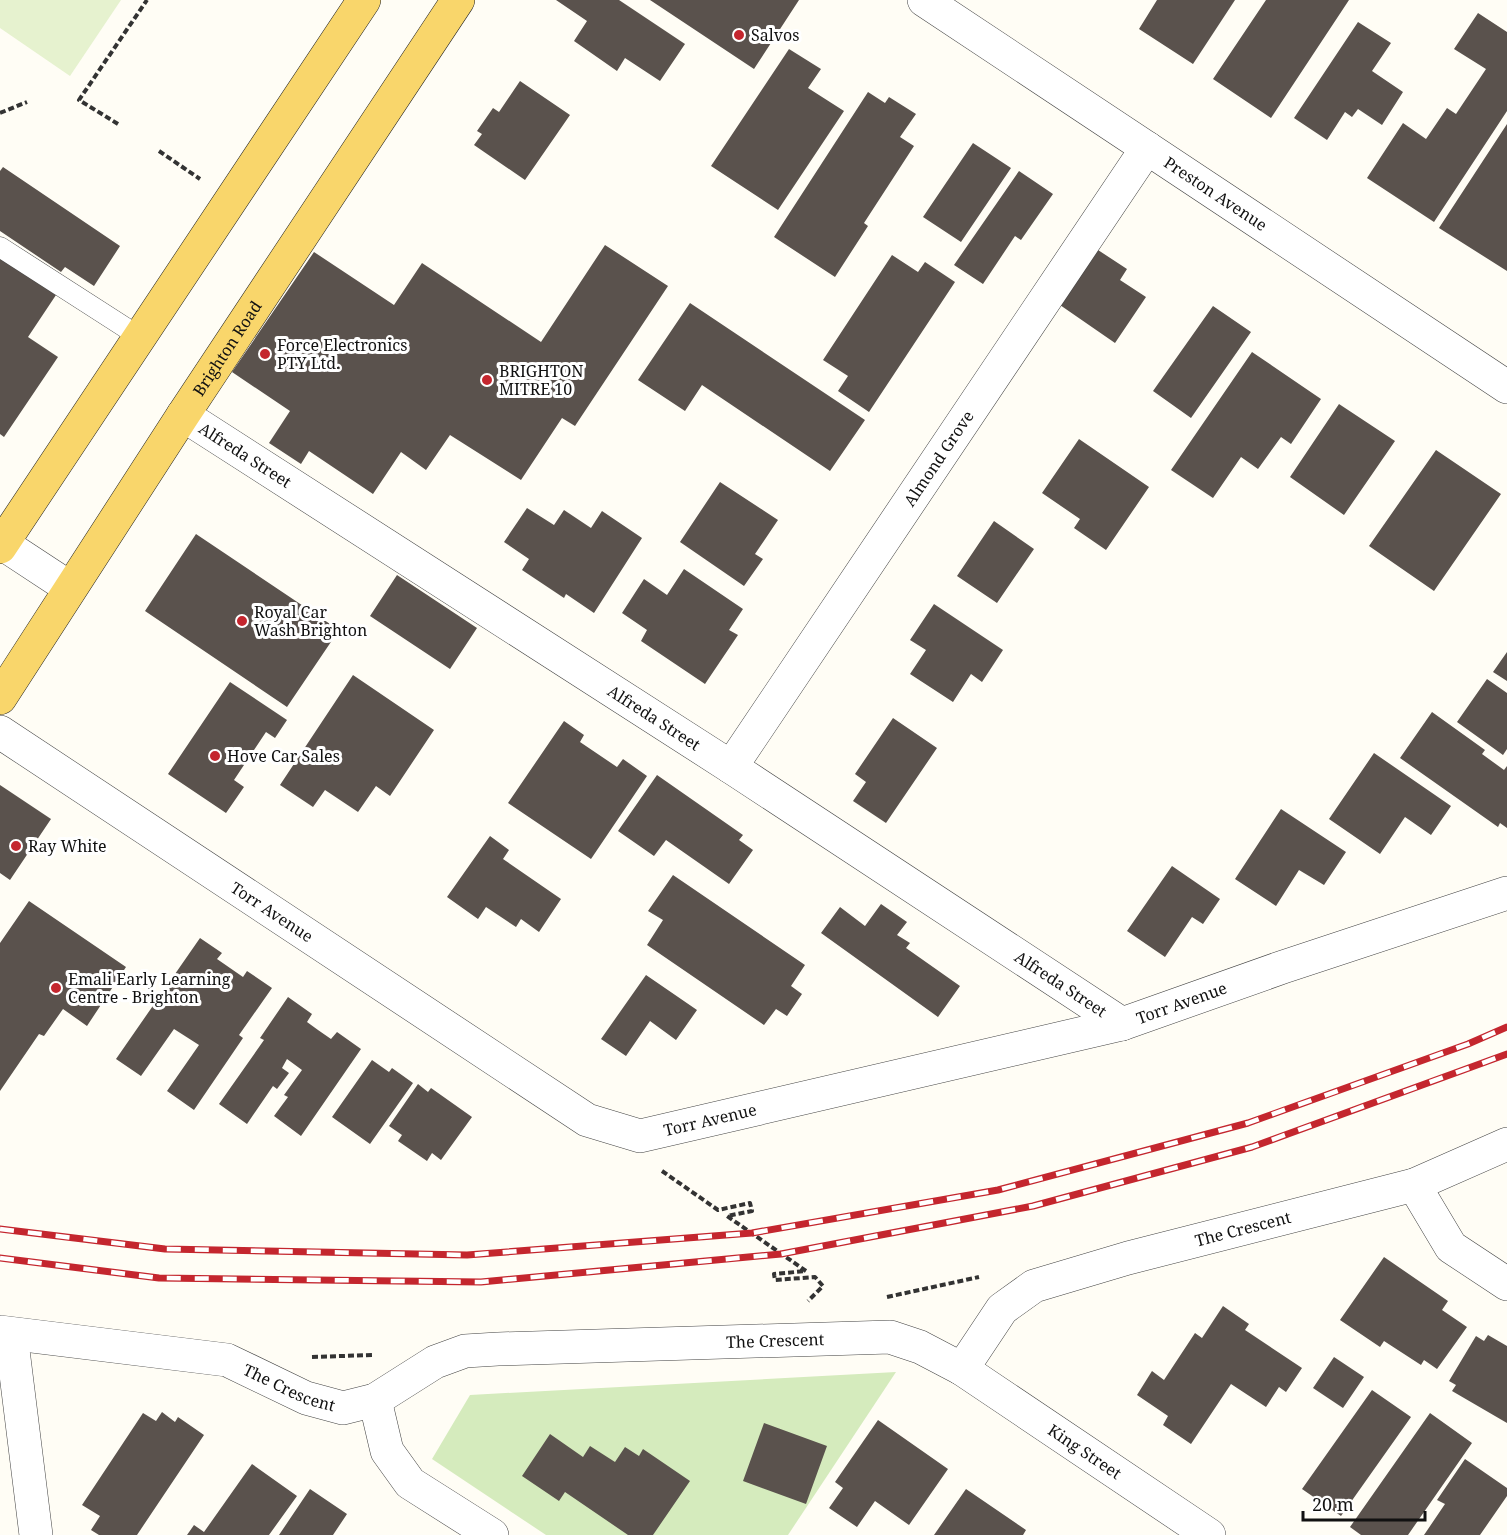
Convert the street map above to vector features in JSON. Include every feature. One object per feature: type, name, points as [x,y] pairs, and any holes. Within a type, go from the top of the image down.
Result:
[{"type":"main road","points":[[1,544],[364,0]]},
{"type":"main road","name":"Brighton Road","points":[[0,698],[183,415],[458,0]]},
{"type":"street","name":"Preston Avenue","points":[[924,0],[1507,387]]},
{"type":"street","name":"Almond Grove","points":[[731,767],[1148,148]]},
{"type":"street","name":"Alfreda Street","points":[[183,415],[731,767],[1122,1024]]},
{"type":"street","points":[[1,544],[70,588]]},
{"type":"street","name":"Torr Avenue","points":[[0,732],[587,1120],[640,1136],[1122,1024],[1283,967],[1507,893]]},
{"type":"street","name":"The Crescent","points":[[5,1333],[227,1360],[306,1398],[342,1408],[375,1400],[435,1362],[465,1351],[890,1337],[920,1347],[962,1370],[1002,1309],[1034,1286],[1128,1258],[1414,1185],[1507,1144]]},
{"type":"street","points":[[1414,1185],[1451,1247],[1507,1284]]},
{"type":"street","points":[[5,1333],[36,1535]]},
{"type":"street","name":"King Street","points":[[962,1370],[1209,1535]]},
{"type":"street","points":[[375,1400],[387,1451],[410,1483],[492,1535]]},
{"type":"lane","points":[[0,247],[140,337]]},
{"type":"path","points":[[118,124],[79,100],[147,0]]},
{"type":"path","points":[[0,113],[27,102]]},
{"type":"path","points":[[159,151],[207,183]]},
{"type":"path","points":[[640,1136],[652,1164],[718,1210],[750,1203],[752,1211],[727,1216],[806,1271],[774,1274],[775,1280],[814,1277],[824,1286],[808,1301],[825,1338]]},
{"type":"path","points":[[877,1300],[990,1275]]},
{"type":"path","points":[[310,1357],[382,1354]]},
{"type":"green space","points":[[0,0],[121,0],[70,76],[0,28]]},
{"type":"green space","points":[[896,1372],[788,1535],[546,1535],[432,1459],[470,1395]]},
{"type":"building","points":[[556,0],[619,0],[685,44],[660,81],[625,58],[617,71],[574,41],[587,21]]},
{"type":"building","name":"Salvos","points":[[650,0],[799,0],[754,69]]},
{"type":"building","points":[[1157,0],[1235,0],[1193,64],[1139,29]]},
{"type":"building","points":[[1266,0],[1349,0],[1271,118],[1213,79]]},
{"type":"building","points":[[1478,13],[1507,32],[1507,111],[1434,222],[1367,178],[1403,123],[1426,139],[1447,108],[1456,114],[1486,69],[1454,49]]},
{"type":"building","points":[[1358,22],[1391,43],[1372,71],[1403,92],[1382,125],[1358,109],[1352,117],[1345,112],[1327,140],[1294,118]]},
{"type":"building","points":[[789,49],[821,69],[808,88],[844,111],[778,210],[711,166]]},
{"type":"building","points":[[520,81],[570,115],[525,180],[474,145],[482,134],[477,131],[493,108],[499,112]]},
{"type":"building","points":[[868,92],[885,103],[889,97],[916,114],[900,137],[914,146],[864,223],[868,226],[835,277],[774,237]]},
{"type":"building","points":[[1507,124],[1507,271],[1439,228]]},
{"type":"building","points":[[973,143],[1011,168],[961,242],[923,217]]},
{"type":"building","points":[[3,167],[120,246],[94,286],[65,267],[61,272],[0,231],[0,171]]},
{"type":"building","points":[[1019,171],[1053,194],[1021,240],[1015,236],[983,284],[954,265]]},
{"type":"building","name":"BRIGHTON MITRE 10","points":[[605,245],[668,286],[575,426],[562,418],[521,480],[450,435],[426,470],[401,452],[373,494],[309,451],[301,464],[269,443],[290,411],[232,372],[314,252],[394,305],[422,263],[541,342]]},
{"type":"building","points":[[1098,250],[1127,269],[1120,280],[1146,297],[1115,343],[1060,305]]},
{"type":"building","points":[[892,255],[918,272],[925,262],[955,282],[869,412],[838,391],[848,376],[823,360]]},
{"type":"building","points":[[0,257],[56,295],[28,337],[58,357],[4,437],[0,434]]},
{"type":"building","points":[[690,303],[865,420],[830,471],[702,385],[685,411],[638,380]]},
{"type":"building","points":[[1213,306],[1251,332],[1191,418],[1153,391]]},
{"type":"building","points":[[1252,352],[1321,399],[1291,444],[1281,437],[1258,469],[1241,457],[1213,498],[1171,470]]},
{"type":"building","points":[[1339,404],[1395,441],[1344,515],[1290,477]]},
{"type":"building","points":[[1079,439],[1149,487],[1106,550],[1074,528],[1080,519],[1042,493]]},
{"type":"building","points":[[1436,450],[1501,494],[1434,591],[1369,546]]},
{"type":"building","points":[[720,482],[778,520],[755,554],[763,559],[744,586],[680,542]]},
{"type":"building","points":[[527,508],[554,525],[564,510],[591,528],[602,511],[642,538],[594,613],[566,594],[564,598],[522,570],[529,559],[504,542]]},
{"type":"building","points":[[994,521],[1034,549],[997,603],[957,576]]},
{"type":"building","name":"Royal Car Wash Brighton","points":[[196,534],[339,630],[287,707],[145,611]]},
{"type":"building","points":[[684,569],[743,609],[729,630],[738,635],[705,684],[641,641],[647,630],[622,613],[644,579],[667,595]]},
{"type":"building","points":[[397,575],[477,628],[450,669],[370,616]]},
{"type":"building","points":[[934,604],[1003,650],[982,682],[971,674],[953,702],[910,674],[926,650],[910,640]]},
{"type":"building","points":[[1507,652],[1507,681],[1493,672]]},
{"type":"building","points":[[353,675],[434,730],[390,796],[376,786],[358,812],[325,790],[313,807],[280,785]]},
{"type":"building","points":[[1487,679],[1507,693],[1507,749],[1503,755],[1457,722]]},
{"type":"building","name":"Hove Car Sales","points":[[230,682],[287,720],[275,738],[266,732],[234,780],[244,787],[226,813],[168,774]]},
{"type":"building","points":[[1432,712],[1485,750],[1482,754],[1504,770],[1507,766],[1507,828],[1500,823],[1498,827],[1400,758]]},
{"type":"building","points":[[893,718],[937,748],[886,823],[853,801],[866,782],[855,774]]},
{"type":"building","points":[[564,721],[584,735],[580,742],[617,767],[623,759],[647,776],[591,859],[508,803]]},
{"type":"building","points":[[1374,753],[1451,806],[1431,835],[1405,817],[1380,854],[1329,819]]},
{"type":"building","points":[[657,775],[743,835],[739,840],[753,850],[729,884],[666,840],[654,856],[618,831]]},
{"type":"building","name":"Ray White","points":[[0,785],[51,819],[10,880],[0,873]]},
{"type":"building","points":[[1281,809],[1346,852],[1324,885],[1299,870],[1276,906],[1235,879]]},
{"type":"building","points":[[490,836],[509,850],[503,859],[561,899],[539,932],[521,919],[516,927],[486,907],[478,919],[447,897]]},
{"type":"building","points":[[1172,866],[1220,899],[1203,924],[1192,917],[1165,957],[1127,931]]},
{"type":"building","points":[[673,875],[805,965],[791,986],[802,994],[787,1016],[776,1009],[764,1025],[647,945],[663,920],[648,911]]},
{"type":"building","name":"Emali Early Learning Centre - Brighton","points":[[29,901],[126,967],[87,1026],[63,1009],[44,1036],[39,1034],[0,1091],[0,943]]},
{"type":"building","points":[[881,904],[907,922],[897,935],[910,943],[906,948],[960,986],[938,1017],[821,933],[840,907],[865,926]]},
{"type":"building","points":[[200,938],[222,953],[217,959],[243,977],[247,971],[272,988],[239,1035],[243,1038],[194,1110],[167,1091],[199,1045],[174,1029],[141,1076],[116,1059]]},
{"type":"building","points":[[646,975],[697,1010],[676,1040],[650,1021],[626,1056],[601,1039]]},
{"type":"building","points":[[288,997],[312,1014],[307,1022],[318,1030],[331,1039],[337,1032],[361,1049],[301,1136],[274,1116],[288,1097],[284,1095],[302,1070],[287,1059],[282,1068],[289,1073],[277,1089],[273,1086],[247,1124],[219,1104],[264,1040],[260,1038]]},
{"type":"building","points":[[372,1060],[389,1072],[392,1068],[413,1083],[370,1144],[332,1117]]},
{"type":"building","points":[[418,1084],[428,1092],[431,1088],[472,1117],[441,1160],[432,1153],[427,1161],[398,1141],[402,1135],[389,1126]]},
{"type":"building","points":[[1384,1257],[1448,1301],[1442,1310],[1467,1327],[1437,1369],[1424,1360],[1421,1365],[1384,1341],[1380,1347],[1340,1320]]},
{"type":"building","points":[[1223,1306],[1249,1324],[1245,1330],[1302,1368],[1286,1392],[1279,1387],[1266,1407],[1231,1384],[1191,1444],[1163,1425],[1168,1416],[1137,1395],[1152,1371],[1164,1380],[1195,1333],[1202,1338]]},
{"type":"building","points":[[1488,1335],[1507,1346],[1507,1423],[1452,1391],[1456,1385],[1449,1381],[1476,1336],[1484,1341]]},
{"type":"building","points":[[1334,1357],[1364,1377],[1343,1408],[1313,1388]]},
{"type":"building","points":[[1372,1390],[1411,1417],[1341,1516],[1302,1489]]},
{"type":"building","points":[[162,1412],[175,1422],[178,1417],[204,1435],[137,1535],[99,1535],[91,1530],[100,1516],[82,1505],[143,1413],[156,1421]]},
{"type":"building","points":[[1430,1413],[1472,1443],[1408,1535],[1361,1535],[1350,1527]]},
{"type":"building","points":[[878,1420],[948,1469],[909,1525],[875,1501],[857,1527],[829,1508],[843,1488],[835,1482]]},
{"type":"building","points":[[764,1423],[827,1446],[806,1504],[743,1481]]},
{"type":"building","points":[[550,1434],[583,1457],[590,1446],[615,1462],[625,1447],[639,1456],[643,1449],[690,1481],[653,1535],[628,1535],[565,1492],[559,1501],[522,1476]]},
{"type":"building","points":[[1465,1459],[1507,1488],[1507,1496],[1480,1535],[1424,1535],[1445,1504],[1437,1500]]},
{"type":"building","points":[[252,1464],[297,1496],[269,1535],[187,1535],[194,1525],[204,1532]]},
{"type":"building","points":[[310,1489],[347,1514],[333,1535],[279,1535]]},
{"type":"building","points":[[966,1489],[1026,1530],[1023,1535],[934,1535]]},
{"type":"railway","points":[[0,1229],[165,1249],[467,1255],[752,1233],[998,1190],[1248,1123],[1468,1044],[1507,1027]]},
{"type":"railway","points":[[0,1258],[159,1278],[481,1282],[781,1254],[1033,1206],[1252,1147],[1507,1054]]},
{"type":"place","name":"Salvos","points":[[739,35]]},
{"type":"place","name":"Force Electronics PTY Ltd.","points":[[265,354]]},
{"type":"place","name":"BRIGHTON MITRE 10","points":[[487,380]]},
{"type":"place","name":"Royal Car Wash Brighton","points":[[242,621]]},
{"type":"place","name":"Hove Car Sales","points":[[215,756]]},
{"type":"place","name":"Ray White","points":[[16,846]]},
{"type":"place","name":"Emali Early Learning Centre - Brighton","points":[[56,988]]}]
